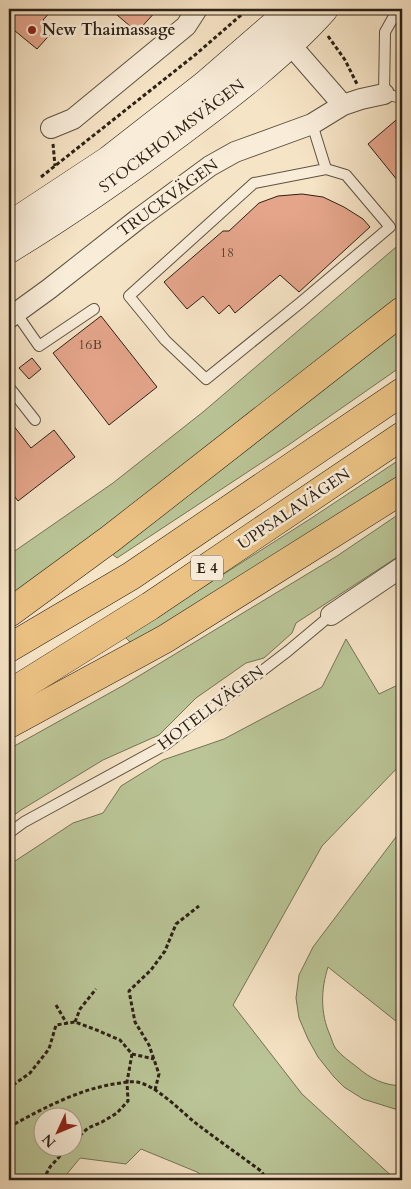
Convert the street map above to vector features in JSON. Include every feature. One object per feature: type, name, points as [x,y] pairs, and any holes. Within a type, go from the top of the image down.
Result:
[{"type":"highway","points":[[9,614],[110,539],[402,311]]},
{"type":"highway","name":"E 4","points":[[9,648],[131,576],[402,392]]},
{"type":"highway","name":"UPPSALAVÄGEN","points":[[9,694],[150,606],[402,436]]},
{"type":"highway","points":[[9,724],[165,639],[402,490]]},
{"type":"main road","name":"STOCKHOLMSVÄGEN","points":[[9,226],[109,160],[284,26],[324,20]]},
{"type":"main road","name":"STOCKHOLMSVÄGEN","points":[[9,249],[128,171],[215,107],[284,26]]},
{"type":"street","points":[[51,128],[73,120],[186,26],[197,9]]},
{"type":"street","points":[[284,26],[352,102]]},
{"type":"street","name":"TRUCKVÄGEN","points":[[13,316],[146,213],[210,166],[234,152],[312,124],[352,102],[393,96]]},
{"type":"street","name":"HOTELLVÄGEN","points":[[331,615],[402,567]]},
{"type":"lane","points":[[393,96],[385,32],[398,9]]},
{"type":"lane","points":[[312,124],[326,169]]},
{"type":"lane","points":[[326,169],[346,176],[390,227],[206,379],[165,340],[129,296],[254,183],[326,169]]},
{"type":"lane","points":[[13,316],[39,346],[94,309]]},
{"type":"lane","points":[[9,387],[35,420]]},
{"type":"lane","name":"HOTELLVÄGEN","points":[[9,833],[24,822],[165,745],[288,651],[331,615]]},
{"type":"path","points":[[36,180],[195,55],[248,9]]},
{"type":"path","points":[[324,20],[356,80],[352,102]]},
{"type":"path","points":[[155,1090],[159,1074],[149,1045],[135,1022],[129,991],[151,970],[165,951],[176,924],[199,906]]},
{"type":"path","points":[[75,1022],[80,1009],[96,989]]},
{"type":"path","points":[[56,1005],[67,1024]]},
{"type":"path","points":[[9,1092],[13,1085],[30,1073],[49,1049],[56,1025],[75,1022],[120,1040],[132,1054],[154,1060]]},
{"type":"path","points":[[9,1048],[12,1056],[13,1085]]},
{"type":"path","points":[[82,1134],[88,1128],[116,1113],[128,1101],[127,1082],[132,1054]]},
{"type":"path","points":[[9,1127],[47,1106],[100,1086],[138,1082],[155,1090],[261,1171],[267,1180]]},
{"type":"path","points":[[44,1180],[50,1167],[60,1156]]},
{"type":"green space","points":[[402,242],[402,294],[174,476],[9,596],[9,555],[113,483],[203,412]]},
{"type":"green space","points":[[402,328],[402,366],[287,446],[117,558],[112,554]]},
{"type":"green space","points":[[402,458],[402,479],[132,644],[125,637],[310,519]]},
{"type":"green space","points":[[402,512],[402,554],[296,623],[292,633],[264,658],[246,663],[196,698],[159,735],[103,760],[9,819],[9,749],[124,685],[337,556]]},
{"type":"green space","points":[[346,639],[379,694],[402,683],[402,763],[322,846],[233,1005],[302,1094],[396,1180],[208,1180],[197,1172],[141,1149],[126,1164],[80,1158],[62,1180],[9,1180],[9,1007],[12,1004],[9,997],[9,865],[73,823],[103,813],[121,786],[163,760],[224,739],[322,687]]},
{"type":"green space","points":[[402,829],[402,1026],[328,967],[323,1001],[324,1018],[338,1052],[372,1078],[383,1083],[402,1086],[402,1109],[395,1109],[363,1099],[344,1087],[334,1077],[318,1057],[308,1039],[299,1018],[296,998],[299,975],[313,947]]},
{"type":"building","points":[[9,9],[53,9],[43,20],[54,30],[37,49],[9,26]]},
{"type":"building","points":[[110,9],[158,9],[137,32]]},
{"type":"building","points":[[402,115],[402,186],[368,144]]},
{"type":"building","points":[[302,194],[323,197],[344,207],[363,219],[370,227],[299,292],[280,275],[235,313],[229,305],[219,314],[203,296],[187,309],[164,282],[223,231],[229,231],[259,203],[278,196]]},
{"type":"building","points":[[101,316],[157,387],[109,425],[53,353]]},
{"type":"building","points":[[32,358],[41,369],[29,379],[19,368]]},
{"type":"building","points":[[9,420],[31,448],[54,430],[75,457],[18,501],[9,489]]},
{"type":"place","name":"New Thaimassage","points":[[32,30]]}]
